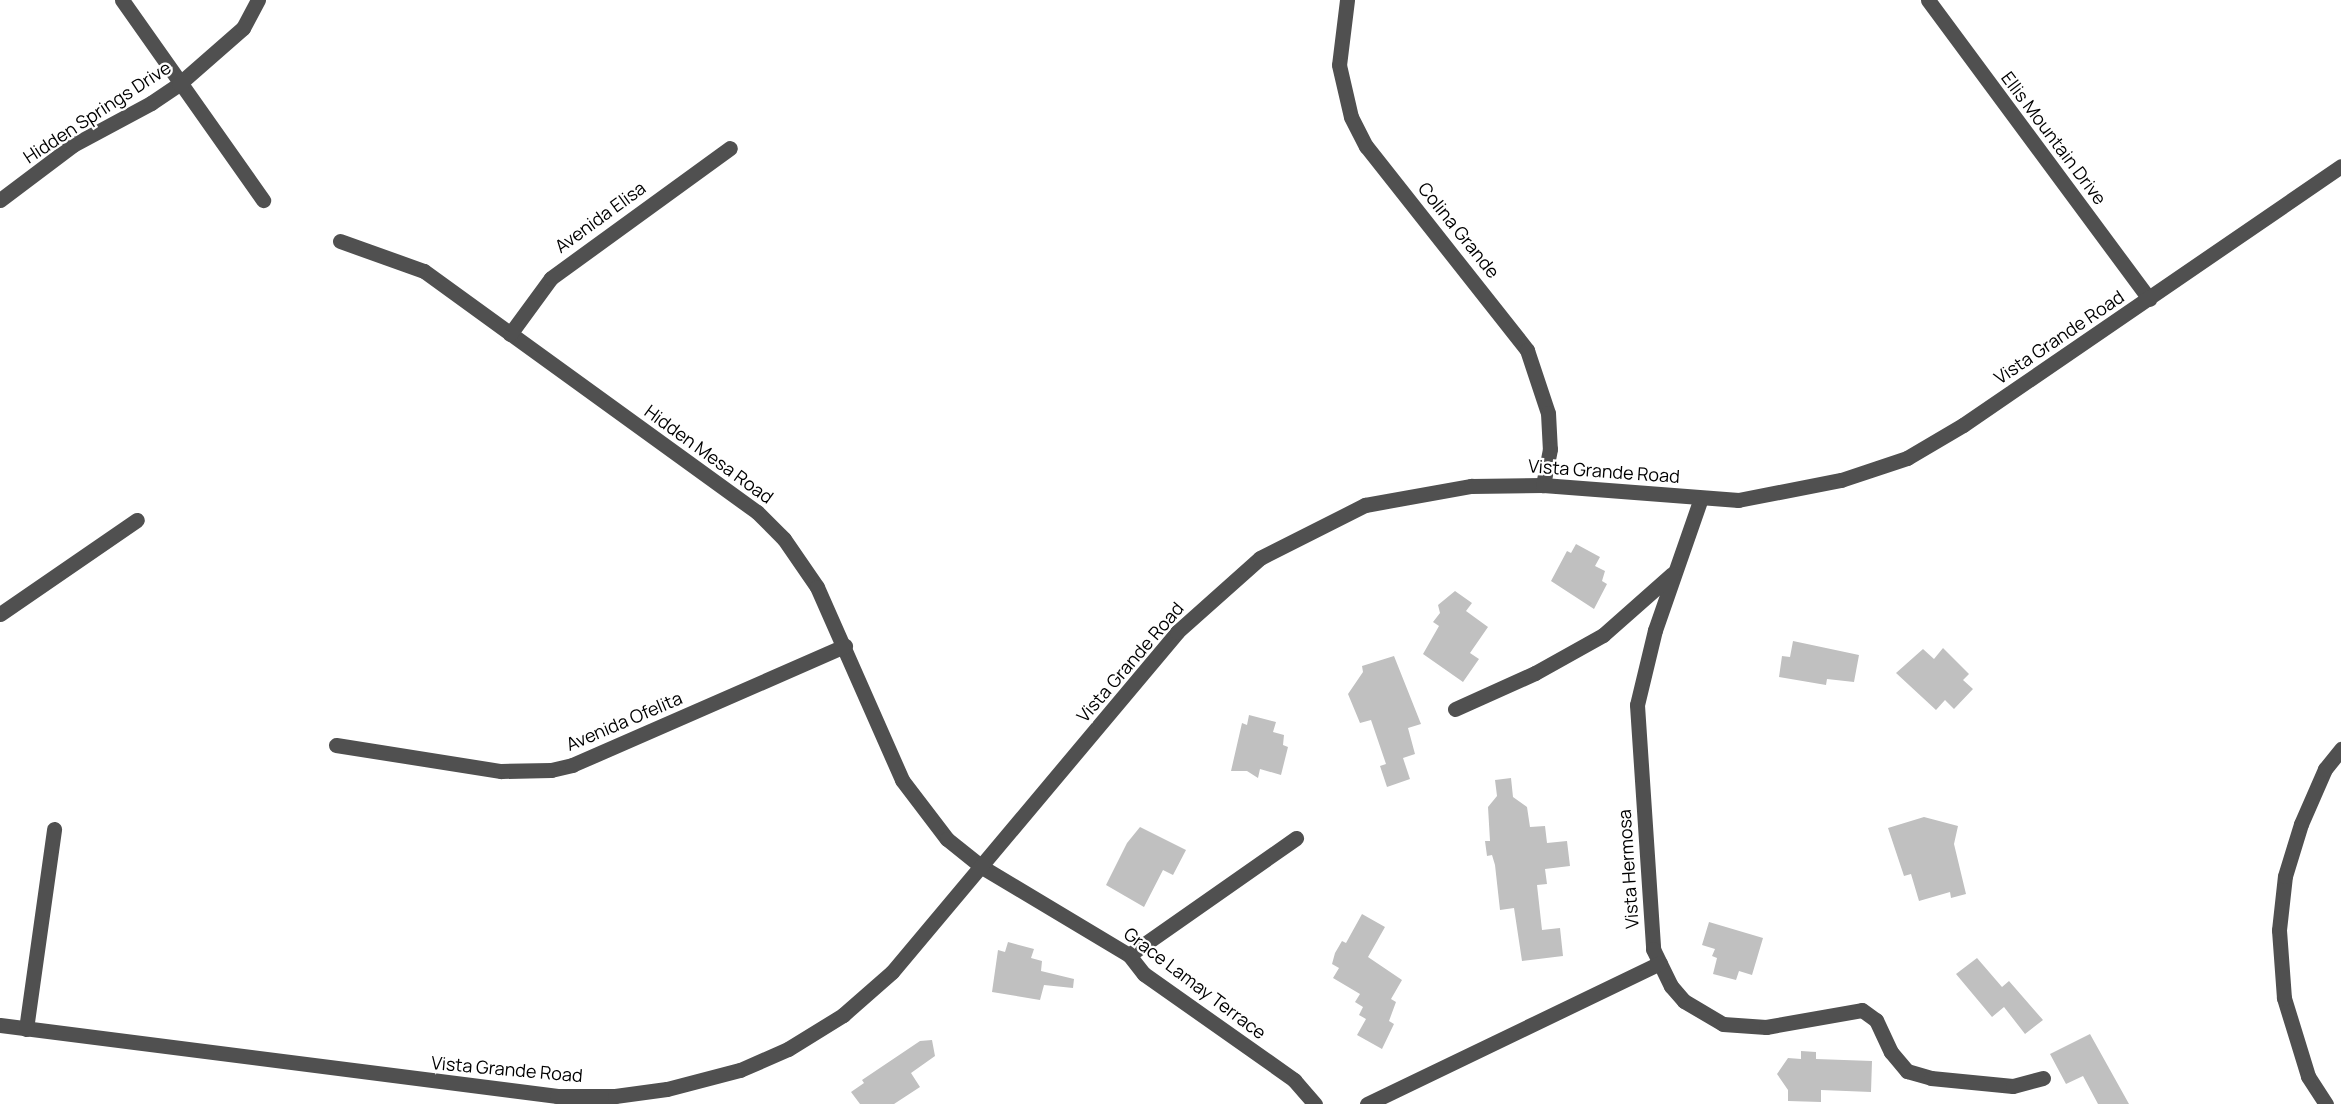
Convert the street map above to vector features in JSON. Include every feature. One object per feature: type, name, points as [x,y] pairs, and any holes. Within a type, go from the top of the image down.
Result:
[{"type":"street","points":[[122,0],[179,84],[263,200]]},
{"type":"street","name":"Hidden Springs Drive","points":[[0,200],[74,146],[179,84],[243,28],[258,0]]},
{"type":"street","name":"Colina Grande","points":[[1347,0],[1339,65],[1351,117],[1366,146],[1527,350],[1548,413],[1550,449],[1543,484]]},
{"type":"street","name":"Ellis Mountain Drive","points":[[1928,0],[2149,299]]},
{"type":"street","name":"Avenida Elisa","points":[[510,334],[551,278],[730,148]]},
{"type":"street","name":"Vista Grande Road","points":[[0,1026],[431,1082],[616,1100],[740,1070],[788,1049],[843,1015],[892,972],[1177,632],[1260,558],[1365,505],[1471,486],[1543,484],[1738,500],[1841,480],[1907,458],[1963,425],[2341,166]]},
{"type":"street","name":"Hidden Mesa Road","points":[[340,241],[424,271],[764,519],[807,570],[845,646],[912,794],[947,839],[982,867]]},
{"type":"street","name":"Vista Hermosa","points":[[1701,498],[1674,572],[1636,705],[1653,949],[1671,986],[1684,1001],[1723,1024],[1766,1027],[1862,1010],[1876,1020],[1891,1052],[1907,1071],[1931,1078],[2013,1086],[2043,1078]]},
{"type":"street","points":[[0,614],[137,520]]},
{"type":"street","points":[[1455,709],[1535,673],[1603,635],[1674,572]]},
{"type":"street","name":"Avenida Ofelita","points":[[336,745],[501,771],[551,770],[572,765],[845,646]]},
{"type":"street","points":[[2326,1104],[2308,1076],[2284,998],[2279,930],[2285,876],[2301,824],[2325,769],[2341,749]]},
{"type":"street","points":[[26,1029],[54,829]]},
{"type":"street","points":[[1129,955],[1296,838]]},
{"type":"street","name":"Grace Lamay Terrace","points":[[982,867],[1129,955],[1144,974],[1294,1080],[1315,1104]]},
{"type":"street","points":[[1367,1104],[1660,963]]},
{"type":"building","points":[[1576,544],[1600,557],[1595,566],[1605,571],[1602,581],[1607,584],[1594,609],[1551,581],[1567,551],[1571,553]]},
{"type":"building","points":[[1455,591],[1472,603],[1466,611],[1488,627],[1470,653],[1479,659],[1463,682],[1423,654],[1439,626],[1433,622],[1440,613],[1438,605]]},
{"type":"building","points":[[1793,641],[1859,655],[1854,682],[1827,679],[1826,685],[1779,677],[1782,656],[1790,657]]},
{"type":"building","points":[[1943,648],[1969,674],[1963,680],[1973,689],[1954,709],[1945,700],[1936,710],[1896,673],[1923,649],[1934,659]]},
{"type":"building","points":[[1394,656],[1421,724],[1408,728],[1415,754],[1403,758],[1410,779],[1387,787],[1380,766],[1386,764],[1371,720],[1360,723],[1348,694],[1363,672],[1362,666]]},
{"type":"building","points":[[1249,715],[1276,722],[1273,732],[1284,735],[1283,745],[1288,747],[1281,775],[1260,769],[1258,778],[1247,771],[1231,771],[1242,723],[1247,725]]},
{"type":"building","points":[[1511,778],[1513,797],[1527,807],[1530,827],[1545,826],[1547,843],[1567,841],[1570,866],[1545,869],[1547,884],[1537,885],[1542,930],[1560,928],[1563,956],[1522,961],[1514,908],[1500,910],[1495,865],[1492,855],[1487,856],[1485,841],[1490,841],[1488,807],[1497,796],[1495,780]]},
{"type":"building","points":[[1924,817],[1958,826],[1954,844],[1966,894],[1951,898],[1950,892],[1919,901],[1911,874],[1904,876],[1888,828]]},
{"type":"building","points":[[1140,827],[1186,850],[1173,875],[1163,870],[1144,907],[1106,885],[1127,843]]},
{"type":"building","points":[[1362,914],[1385,927],[1368,957],[1402,980],[1391,999],[1396,1002],[1389,1021],[1394,1024],[1382,1049],[1357,1035],[1366,1019],[1359,1015],[1363,1007],[1355,1002],[1360,994],[1333,978],[1339,968],[1332,964],[1335,953],[1342,941],[1346,943]]},
{"type":"building","points":[[1709,922],[1763,938],[1752,975],[1739,971],[1736,980],[1713,974],[1717,958],[1712,956],[1715,949],[1702,945]]},
{"type":"building","points":[[1008,942],[1034,949],[1031,958],[1042,961],[1041,971],[1074,979],[1073,988],[1044,985],[1040,1000],[992,992],[998,950],[1005,952]]},
{"type":"building","points":[[1977,958],[2002,987],[2009,981],[2043,1020],[2025,1034],[2004,1007],[1992,1017],[1956,974]]},
{"type":"building","points":[[2090,1034],[2129,1104],[2098,1104],[2083,1076],[2066,1084],[2050,1054]]},
{"type":"building","points":[[932,1040],[935,1056],[911,1073],[920,1087],[894,1104],[860,1104],[851,1092],[864,1083],[862,1080],[920,1041]]},
{"type":"building","points":[[1801,1051],[1816,1052],[1816,1059],[1872,1061],[1871,1092],[1821,1090],[1821,1102],[1788,1101],[1788,1090],[1777,1074],[1788,1058],[1801,1059]]}]
